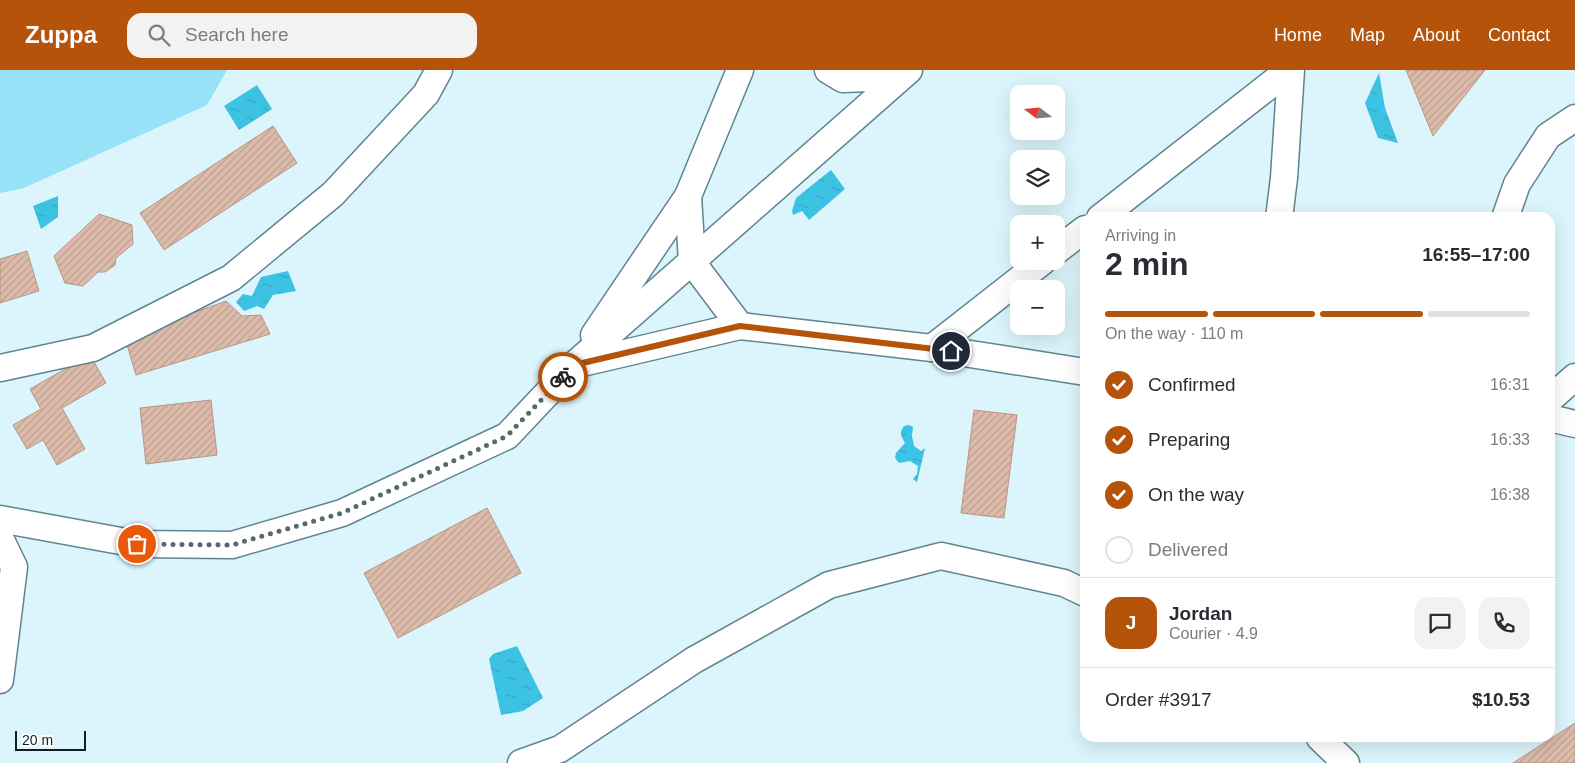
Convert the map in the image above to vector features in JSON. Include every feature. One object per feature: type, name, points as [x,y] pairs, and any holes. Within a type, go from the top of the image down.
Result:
[{"type":"street","points":[[0,368],[94,348],[231,278],[333,194],[426,94],[439,70]]},
{"type":"street","points":[[574,365],[688,196],[740,70]]},
{"type":"street","points":[[828,70],[843,79],[905,74]]},
{"type":"street","points":[[1108,212],[1290,70]]},
{"type":"street","points":[[1280,212],[1284,178],[1290,70]]},
{"type":"street","points":[[0,519],[137,544],[232,545],[342,513],[507,436],[574,365],[905,74]]},
{"type":"street","points":[[1507,212],[1517,184],[1548,136],[1575,118]]},
{"type":"street","points":[[688,196],[692,262],[740,326]]},
{"type":"street","points":[[1065,244],[1080,233]]},
{"type":"street","points":[[932,348],[1032,270]]},
{"type":"street","points":[[574,365],[740,326],[932,348],[1080,371]]},
{"type":"street","points":[[1555,395],[1575,377]]},
{"type":"street","points":[[1555,419],[1575,424]]},
{"type":"street","points":[[0,538],[14,567],[0,680]]},
{"type":"street","points":[[521,763],[560,749],[694,660],[829,585],[941,556],[1064,583],[1080,590]]},
{"type":"street","points":[[1324,742],[1346,763]]},
{"type":"shaded area","points":[[0,70],[227,70],[207,105],[24,188],[0,193]]},
{"type":"water","points":[[1379,73],[1385,108],[1398,143],[1378,138],[1365,103]]},
{"type":"water","points":[[257,85],[272,109],[239,130],[224,106]]},
{"type":"water","points":[[831,170],[845,189],[809,220],[802,211],[793,215],[792,211],[796,198]]},
{"type":"water","points":[[58,196],[58,217],[41,229],[33,206]]},
{"type":"water","points":[[288,271],[296,291],[273,295],[264,309],[257,306],[244,311],[236,302],[243,294],[252,296],[261,277]]},
{"type":"water","points":[[909,425],[913,427],[914,446],[921,451],[925,448],[917,482],[913,479],[917,474],[918,466],[910,461],[899,463],[895,458],[896,453],[905,443],[901,430],[904,426]]},
{"type":"water","points":[[517,646],[543,698],[523,711],[501,715],[489,659],[493,654]]},
{"type":"building","points":[[1406,70],[1485,70],[1433,136]]},
{"type":"building","points":[[273,126],[297,163],[164,250],[140,213]]},
{"type":"building","points":[[99,214],[132,225],[133,244],[116,258],[115,265],[105,272],[98,272],[83,286],[65,283],[54,256]]},
{"type":"building","points":[[27,251],[39,291],[0,303],[0,259]]},
{"type":"building","points":[[226,301],[242,316],[261,315],[270,334],[136,375],[125,338]]},
{"type":"building","points":[[90,355],[106,383],[62,408],[85,449],[57,465],[43,440],[27,449],[13,425],[41,409],[30,389]]},
{"type":"building","points":[[211,400],[217,455],[146,464],[140,408]]},
{"type":"building","points":[[974,410],[1017,415],[1004,518],[961,513]]},
{"type":"building","points":[[487,508],[521,573],[398,638],[364,573]]},
{"type":"building","points":[[1575,723],[1575,763],[1513,763],[1546,742],[1555,742],[1555,736]]},
{"type":"way so far","points":[[137,544],[232,545],[342,513],[507,436],[563,377]]},
{"type":"route","points":[[563,377],[574,365],[740,326],[951,351]]}]
